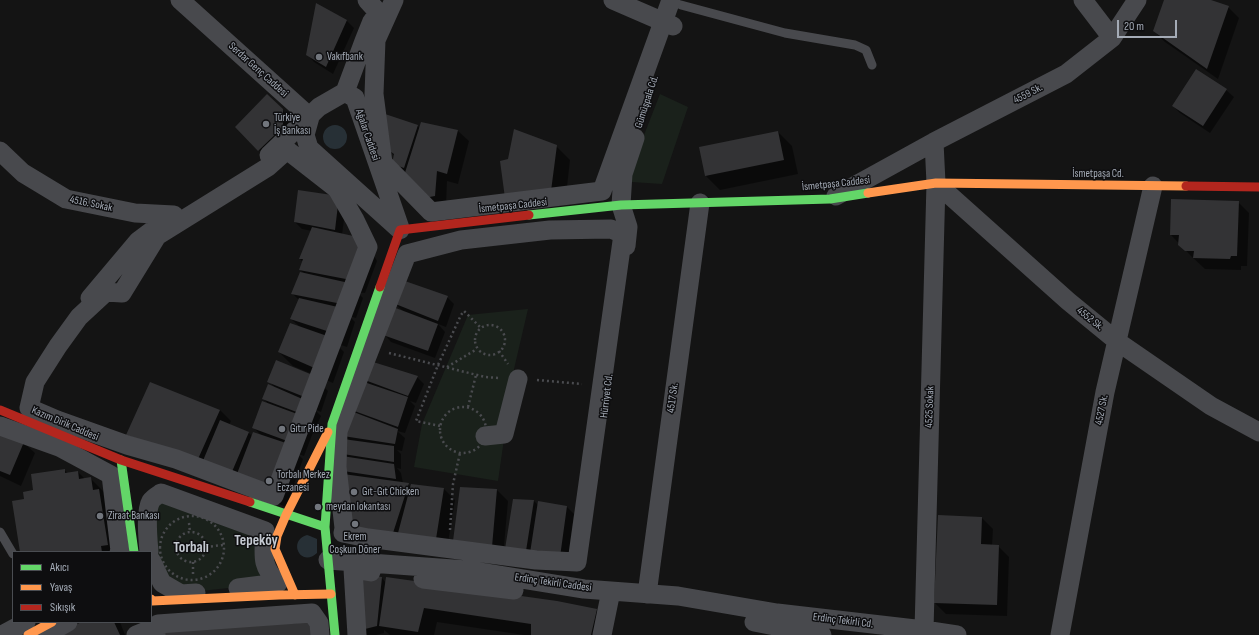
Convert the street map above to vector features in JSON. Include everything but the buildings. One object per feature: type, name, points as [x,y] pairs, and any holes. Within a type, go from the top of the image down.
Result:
[{"type":"main road","name":"İsmetpaşa Caddesi","points":[[400,230],[621,205],[830,199],[936,184]]},
{"type":"main road","name":"İsmetpaşa Cd.","points":[[936,184],[1259,187]]},
{"type":"main road","points":[[295,595],[275,549],[277,536],[332,424],[400,230]]},
{"type":"main road","name":"Kazım Dirik Caddesi","points":[[4,417],[121,460],[325,527]]},
{"type":"main road","points":[[332,424],[325,527],[335,635]]},
{"type":"main road","points":[[121,460],[134,551]]},
{"type":"main road","points":[[152,601],[331,594]]},
{"type":"main road","points":[[28,635],[50,623]]},
{"type":"street","name":"Serdar Genç Caddesi","points":[[180,0],[310,117]]},
{"type":"street","points":[[394,0],[376,40],[374,94],[383,163],[431,212],[602,191],[668,24],[679,2]]},
{"type":"street","points":[[613,0],[668,24]]},
{"type":"street","points":[[1083,0],[1112,38]]},
{"type":"street","name":"4559 Sk.","points":[[830,199],[934,142],[1066,74],[1112,38],[1137,0]]},
{"type":"street","points":[[120,551],[111,476],[4,417],[53,340],[138,241],[174,215],[255,168],[319,107],[345,92],[364,41],[375,4]]},
{"type":"street","name":"Gümüşpala Cd.","points":[[621,205],[623,174],[668,24]]},
{"type":"street","name":"Ağalar Caddesi","points":[[345,92],[354,98],[400,230]]},
{"type":"street","points":[[310,117],[305,135],[309,148],[400,230]]},
{"type":"street","points":[[934,142],[936,184]]},
{"type":"street","points":[[287,150],[337,189],[355,220],[368,247],[274,496],[176,459],[127,445],[57,420],[29,408],[35,382],[79,317],[106,292],[122,293],[157,236],[268,167],[287,150]]},
{"type":"street","name":"4516. Sokak","points":[[0,151],[23,172],[66,199],[135,213],[174,215]]},
{"type":"street","name":"4552 Sk.","points":[[936,184],[1068,301],[1118,342],[1211,406],[1259,432]]},
{"type":"street","name":"4525 Sokak","points":[[924,630],[936,184]]},
{"type":"street","name":"4527 Sk.","points":[[1060,635],[1105,392],[1118,342],[1153,186]]},
{"type":"street","name":"4517 Sk.","points":[[646,594],[700,203]]},
{"type":"street","name":"Hürriyet Cd.","points":[[584,589],[606,400],[624,274],[628,227],[621,205]]},
{"type":"street","points":[[611,229],[623,234],[577,562],[536,560],[368,538],[343,533],[344,528],[337,467],[338,431],[371,348],[407,254],[461,240],[550,230],[611,229]]},
{"type":"street","points":[[485,436],[504,434],[518,379]]},
{"type":"street","points":[[149,551],[148,508],[152,500],[161,493],[265,531],[264,557],[266,566],[273,578],[278,583],[181,594],[162,583],[152,562]]},
{"type":"street","name":"Erdinç Tekirli Caddesi","points":[[328,560],[467,570],[584,589],[610,596],[646,594],[678,596],[777,613]]},
{"type":"street","points":[[357,635],[353,569],[436,581],[610,596],[674,606],[822,635]]},
{"type":"street","points":[[602,635],[610,596]]},
{"type":"street","points":[[128,623],[135,635],[156,631],[158,624],[312,613],[319,623],[320,635]]},
{"type":"street","name":"Erdinç Tekirli Cd.","points":[[777,613],[849,628],[924,630],[957,635]]},
{"type":"street","points":[[2,635],[24,623]]},
{"type":"street","points":[[45,635],[66,623]]},
{"type":"lane","points":[[679,2],[785,33],[855,45],[866,50],[872,65]]},
{"type":"lane","points":[[0,532],[12,552]]},
{"type":"path","points":[[440,426],[416,421],[438,365],[464,311],[480,328]]},
{"type":"path","points":[[489,324],[502,330],[505,340],[504,346],[501,350],[492,355],[482,353],[477,348],[474,341],[480,328],[489,324]]},
{"type":"path","points":[[371,348],[485,377],[602,386]]},
{"type":"path","points":[[447,367],[477,348]]},
{"type":"path","points":[[468,407],[476,375]]},
{"type":"path","points":[[457,407],[473,408],[484,420],[486,428],[485,436],[482,443],[476,449],[460,453],[454,451],[443,442],[440,435],[440,426],[445,415],[450,410],[457,407]]},
{"type":"path","points":[[448,548],[453,484],[460,453]]},
{"type":"path","points":[[188,516],[199,517],[209,521],[217,529],[222,538],[223,545],[224,550],[221,560],[215,570],[196,580],[186,580],[169,570],[163,562],[160,543],[163,533],[169,525],[188,516]]},
{"type":"path","points":[[190,532],[200,535],[205,542],[206,547],[206,552],[200,559],[186,562],[178,555],[176,545],[181,536],[190,532]]},
{"type":"path","points":[[206,547],[223,545]]},
{"type":"shaded area","points":[[660,94],[688,107],[662,184],[632,182],[630,171]]},
{"type":"shaded area","points":[[335,125],[340,126],[346,132],[346,142],[340,148],[335,149],[330,148],[324,142],[323,137],[324,132],[330,126]]},
{"type":"shaded area","points":[[528,309],[514,369],[498,481],[414,467],[422,424],[468,315]]},
{"type":"shaded area","points":[[160,495],[264,535],[275,583],[182,593],[166,582],[150,528]]},
{"type":"shaded area","points":[[307,535],[317,539],[317,553],[311,557],[302,555],[298,552],[297,547],[301,538]]},
{"type":"traffic: fast","points":[[529,215],[621,205],[830,199],[868,193]]},
{"type":"traffic: fast","points":[[335,635],[325,527],[332,424],[380,287]]},
{"type":"traffic: fast","points":[[121,460],[134,551]]},
{"type":"traffic: fast","points":[[250,502],[325,527]]},
{"type":"traffic: slow","points":[[868,193],[936,183],[1186,186]]},
{"type":"traffic: slow","points":[[295,595],[275,549],[277,536],[328,432]]},
{"type":"traffic: slow","points":[[152,601],[331,594]]},
{"type":"traffic: slow","points":[[28,635],[50,623]]},
{"type":"traffic: jam","points":[[1186,186],[1259,187]]},
{"type":"traffic: jam","points":[[380,287],[400,230],[529,215]]},
{"type":"traffic: jam","points":[[0,410],[121,460],[250,502]]},
{"type":"place","name":"Vakıfbank","points":[[319,57]]},
{"type":"place","name":"Türkiye İş Bankası","points":[[266,124]]},
{"type":"place","name":"Gıtır Pide","points":[[282,429]]},
{"type":"place","name":"Torbalı Merkez Eczanesi","points":[[269,481]]},
{"type":"place","name":"Gıt-Gıt Chicken","points":[[354,492]]},
{"type":"place","name":"meydan lokantası","points":[[318,507]]},
{"type":"place","name":"Ziraat Bankası","points":[[100,516]]},
{"type":"place","name":"Ekrem Coşkun Döner","points":[[355,524]]},
{"type":"district","name":"Tepeköy","points":[[256,541]]},
{"type":"district","name":"Torbalı","points":[[191,548]]}]
